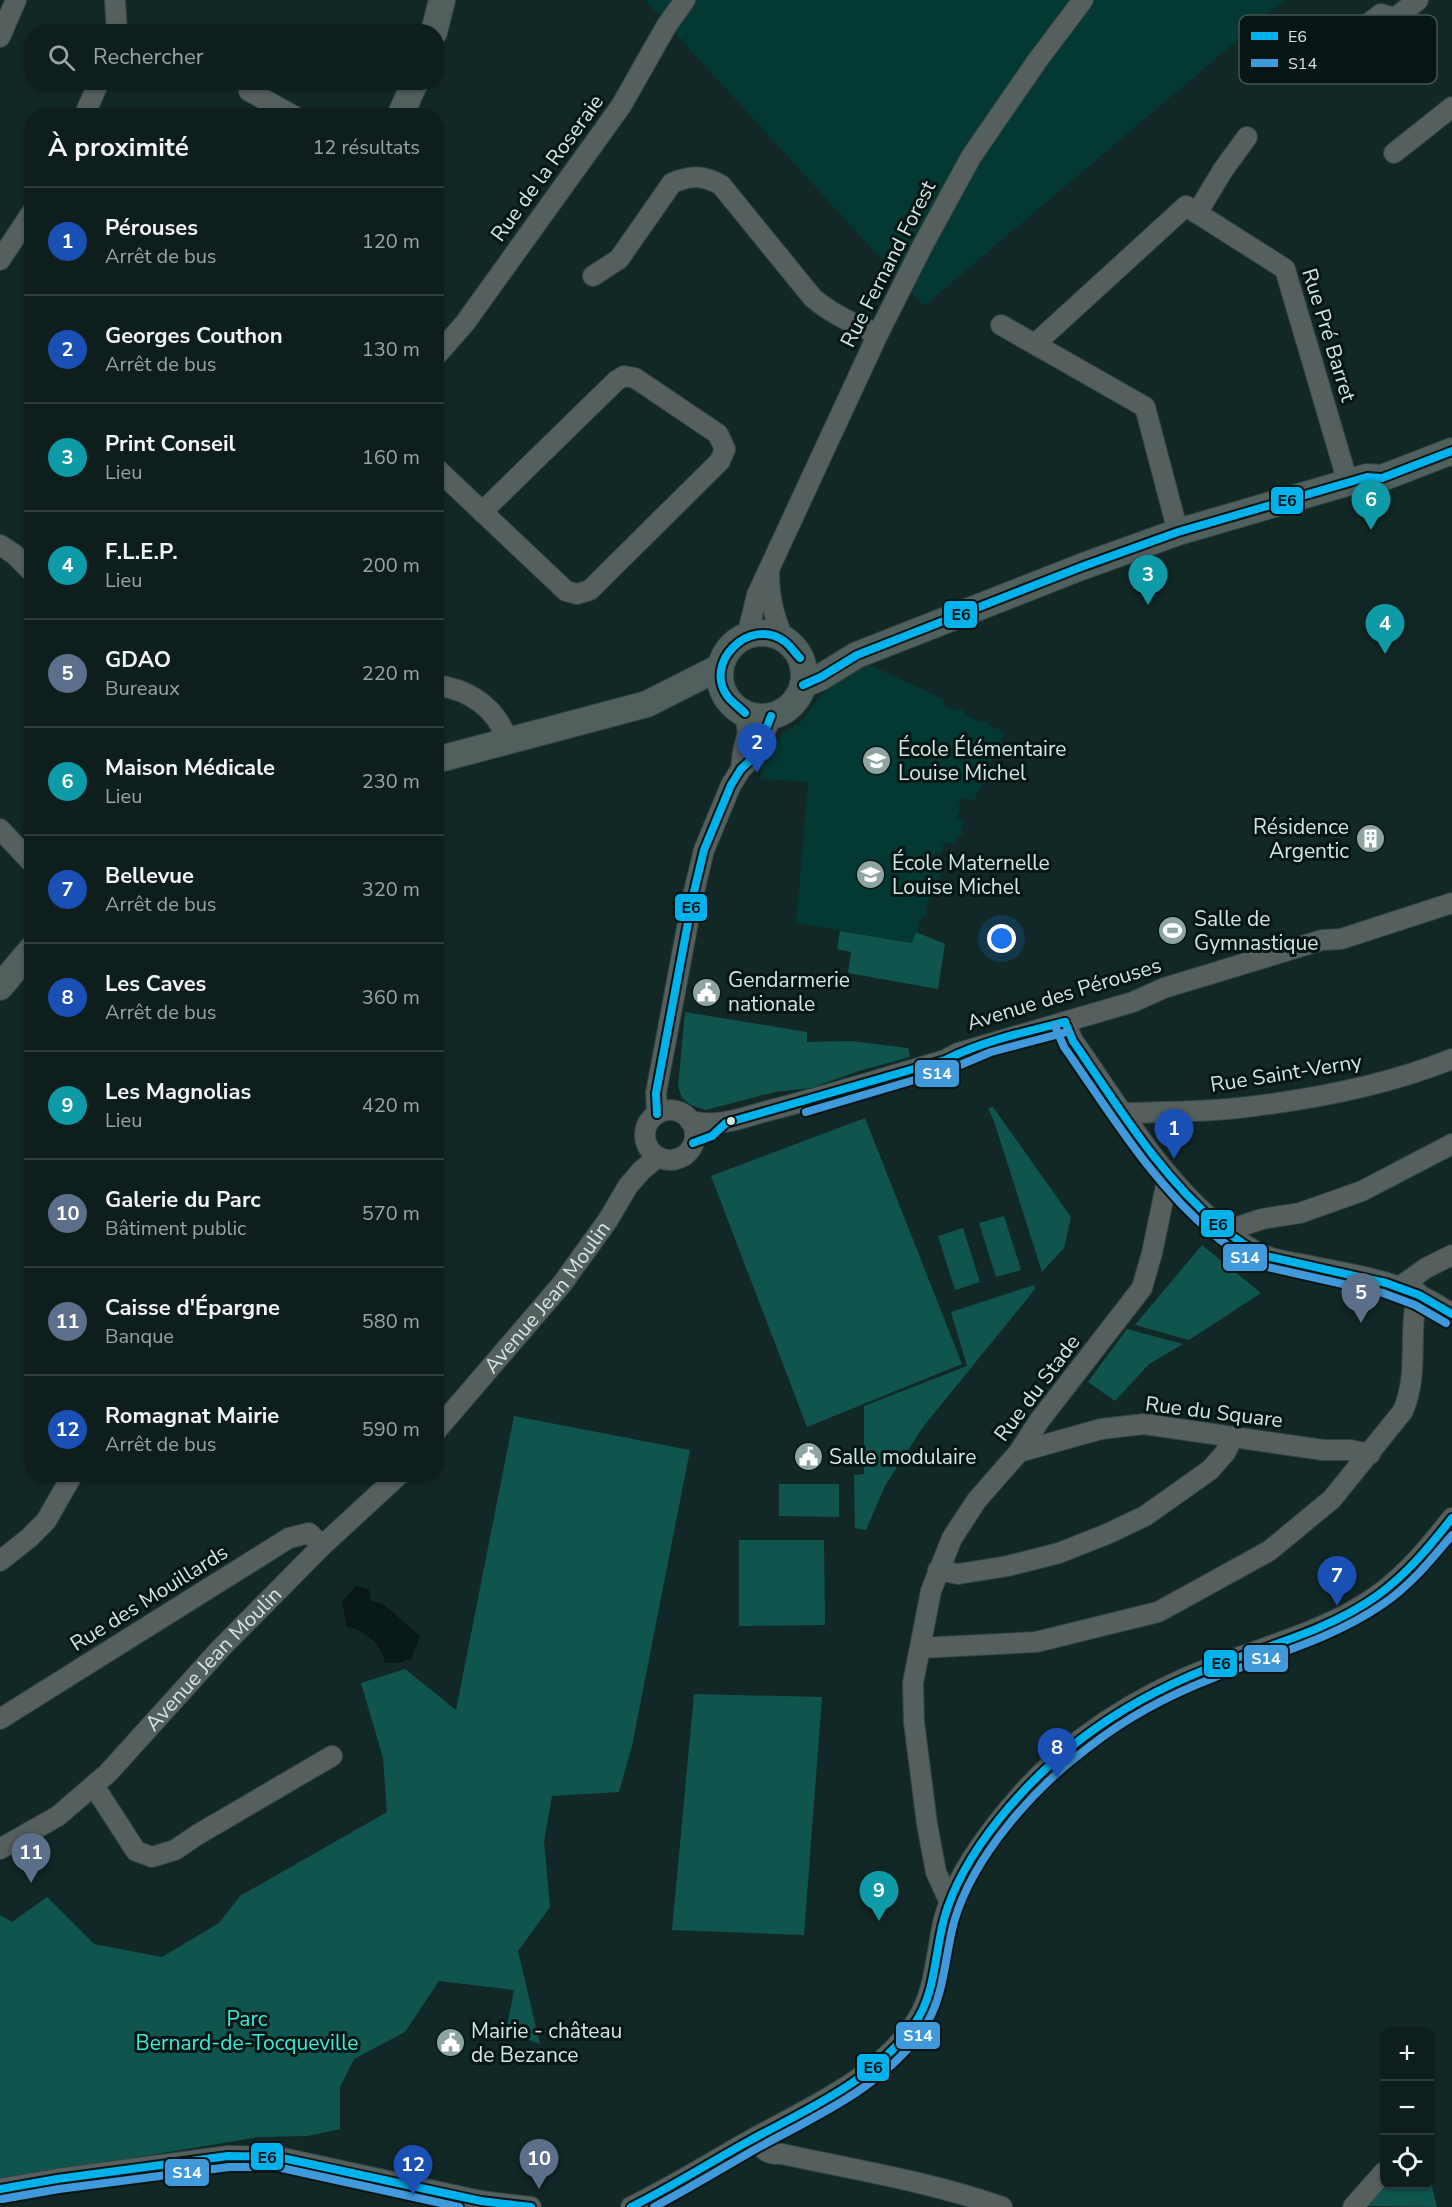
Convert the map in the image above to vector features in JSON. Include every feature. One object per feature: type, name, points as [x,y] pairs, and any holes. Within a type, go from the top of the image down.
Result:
[{"type":"main road","points":[[436,24],[442,0]]},
{"type":"main road","points":[[404,108],[411,90]]},
{"type":"main road","points":[[1358,480],[1380,465],[1444,441],[1452,441]]},
{"type":"main road","points":[[803,685],[857,655],[1034,584],[1179,532],[1358,480],[1382,478],[1452,451]]},
{"type":"main road","points":[[792,649],[804,671],[803,685],[791,705],[771,716],[758,717],[733,706],[725,695],[720,681],[720,668],[725,654],[734,643],[747,636],[759,633],[772,634],[792,649],[818,659],[857,655]]},
{"type":"main road","points":[[444,758],[647,704],[720,668]]},
{"type":"main road","points":[[663,698],[725,695]]},
{"type":"main road","points":[[0,973],[24,945]]},
{"type":"main road","points":[[0,987],[24,959]]},
{"type":"street","points":[[0,37],[16,0]]},
{"type":"street","points":[[115,0],[116,24]]},
{"type":"street","name":"Rue de la Roseraie","points":[[444,347],[465,323],[621,106],[667,25],[686,0]]},
{"type":"street","name":"Rue Fernand Forest","points":[[747,636],[757,595],[878,334],[923,244],[971,157],[1037,61],[1083,0]]},
{"type":"street","points":[[1399,15],[1418,0]]},
{"type":"street","points":[[88,108],[95,90]]},
{"type":"street","points":[[249,91],[280,108]]},
{"type":"street","points":[[1394,153],[1452,107]]},
{"type":"street","points":[[1035,344],[1186,206],[1197,213],[1223,170],[1247,137]]},
{"type":"street","points":[[594,276],[619,258],[672,183],[685,177],[700,176],[721,185],[813,298],[829,312],[878,334]]},
{"type":"street","name":"Rue Pré Barret","points":[[1197,213],[1286,269],[1358,480]]},
{"type":"street","points":[[0,260],[24,224]]},
{"type":"street","points":[[1001,325],[1145,407],[1179,532]]},
{"type":"street","points":[[444,476],[482,512],[566,591],[577,594],[590,590],[720,461],[725,449],[718,434],[635,378],[624,376],[616,381],[482,512]]},
{"type":"street","points":[[0,545],[24,564]]},
{"type":"street","name":"Rue Fernand Forest","points":[[769,569],[769,594],[774,617],[792,649]]},
{"type":"street","points":[[444,686],[453,687],[477,698],[498,719],[508,741]]},
{"type":"street","points":[[741,769],[742,751],[748,733],[745,713]]},
{"type":"street","points":[[657,1113],[656,1093],[701,860],[718,812],[741,769],[756,755],[771,716]]},
{"type":"street","points":[[0,829],[24,854]]},
{"type":"street","name":"Avenue des Pérouses","points":[[683,1116],[704,1124],[726,1123],[945,1060],[958,1053],[1024,1032],[1133,1002],[1164,988],[1322,940],[1341,939],[1452,903]]},
{"type":"street","points":[[1065,1022],[1073,1041],[1168,1176],[1201,1212],[1248,1248],[1267,1257],[1355,1274],[1409,1290],[1432,1300],[1452,1314]]},
{"type":"street","name":"Rue Saint-Verny","points":[[1124,1113],[1237,1108],[1302,1099],[1417,1073],[1452,1059]]},
{"type":"street","points":[[662,1066],[683,1116],[694,1128],[693,1143],[682,1156],[666,1159],[658,1157],[649,1149],[645,1137],[650,1120],[657,1113],[666,1110],[683,1116]]},
{"type":"street","name":"Avenue des Pérouses","points":[[693,1143],[712,1136],[726,1123]]},
{"type":"street","name":"Avenue Jean Moulin","points":[[444,1422],[562,1284],[608,1221],[628,1186],[645,1137]]},
{"type":"street","points":[[1226,1231],[1262,1219],[1300,1213],[1362,1191],[1452,1144]]},
{"type":"street","name":"Avenue Jean Moulin","points":[[628,1186],[658,1157]]},
{"type":"street","name":"Rue du Stade","points":[[950,1903],[936,1872],[927,1824],[914,1722],[913,1683],[931,1591],[952,1538],[977,1500],[1019,1452],[1040,1421],[1142,1288],[1152,1253],[1168,1176]]},
{"type":"street","points":[[920,1648],[1036,1642],[1158,1612],[1269,1551],[1332,1499],[1403,1412],[1410,1395],[1413,1375],[1413,1312],[1409,1290],[1426,1268],[1452,1255]]},
{"type":"street","name":"Rue du Square","points":[[1019,1452],[1101,1429],[1144,1424],[1323,1450],[1350,1450],[1370,1454]]},
{"type":"street","points":[[938,1570],[958,1574],[1008,1566],[1059,1553],[1107,1534],[1145,1516],[1183,1491],[1210,1470],[1225,1453],[1233,1437]]},
{"type":"street","points":[[0,1561],[46,1521],[68,1482]]},
{"type":"street","name":"Avenue Jean Moulin","points":[[0,1848],[22,1838],[58,1816],[108,1773],[221,1648],[322,1546],[391,1482]]},
{"type":"street","points":[[642,2205],[854,2081],[889,2054],[914,2025],[933,1982],[944,1920],[970,1864],[1007,1811],[1032,1782],[1080,1740],[1115,1715],[1184,1678],[1313,1629],[1366,1603],[1417,1561],[1452,1518]]},
{"type":"street","name":"Rue des Mouillards","points":[[0,1719],[289,1538],[309,1533],[322,1546]]},
{"type":"street","points":[[94,1786],[136,1851],[152,1857],[175,1850],[332,1756]]},
{"type":"street","points":[[0,1837],[22,1838]]},
{"type":"street","points":[[755,2138],[769,2153],[893,2176],[975,2197],[1002,2207]]},
{"type":"street","points":[[0,2189],[228,2156],[253,2155],[296,2160],[470,2199],[517,2207],[531,2207]]},
{"type":"street","points":[[1353,2207],[1380,2177]]},
{"type":"shaded area","points":[[645,0],[1285,0],[1267,15],[1239,15],[1239,39],[924,306]]},
{"type":"shaded area","name":"École Élémentaire Louise Michel","points":[[870,665],[944,699],[943,705],[958,711],[963,709],[966,715],[981,722],[987,720],[989,725],[1005,732],[998,748],[1000,753],[994,756],[984,779],[985,784],[980,787],[973,802],[962,797],[958,804],[962,806],[957,818],[965,821],[961,829],[963,835],[958,836],[954,845],[943,841],[942,844],[945,845],[941,853],[937,852],[934,858],[945,863],[936,887],[938,892],[932,894],[925,910],[928,915],[922,917],[913,943],[796,923],[808,782],[758,779],[763,771],[759,767],[781,735],[802,721],[821,695],[834,683]]},
{"type":"shaded area","points":[[356,1586],[369,1590],[371,1601],[383,1604],[420,1636],[411,1659],[398,1663],[385,1663],[372,1639],[354,1628],[347,1627],[342,1601]]},
{"type":"green space","points":[[840,931],[912,943],[916,932],[945,944],[938,989],[848,973],[851,952],[837,949]]},
{"type":"green space","points":[[685,1012],[807,1032],[807,1042],[851,1041],[908,1048],[910,1057],[859,1071],[811,1088],[775,1092],[706,1110],[691,1105],[682,1098],[678,1087]]},
{"type":"green space","points":[[993,1107],[1071,1217],[1064,1248],[1042,1272],[988,1108]]},
{"type":"green space","points":[[865,1118],[962,1364],[807,1427],[711,1176]]},
{"type":"green space","points":[[1004,1216],[1021,1270],[996,1277],[979,1223]]},
{"type":"green space","points":[[963,1228],[980,1282],[955,1290],[938,1236]]},
{"type":"green space","points":[[1202,1245],[1261,1293],[1189,1340],[1135,1325]]},
{"type":"green space","points":[[1034,1285],[1035,1289],[923,1427],[885,1486],[866,1530],[855,1528],[854,1475],[864,1474],[864,1406],[967,1366],[951,1312]]},
{"type":"green space","points":[[1127,1329],[1183,1344],[1149,1364],[1115,1401],[1088,1382]]},
{"type":"green space","name":"Parc Bernard-de-Tocqueville","points":[[514,1416],[690,1450],[632,1746],[619,1792],[552,1796],[544,1841],[550,1907],[518,1951],[540,2044],[506,2032],[514,1990],[439,1981],[405,2032],[354,2059],[340,2087],[340,2129],[308,2136],[259,2137],[0,2180],[0,1915],[12,1922],[47,1897],[94,1944],[162,1957],[219,1923],[240,1896],[387,1812],[383,1758],[361,1683],[405,1669],[456,1710]]},
{"type":"green space","points":[[779,1484],[839,1484],[839,1517],[779,1516]]},
{"type":"green space","points":[[739,1540],[824,1540],[825,1625],[739,1626]]},
{"type":"green space","points":[[694,1694],[822,1697],[804,1935],[672,1930]]},
{"type":"green space","points":[[1382,2189],[1432,2189],[1437,2207],[1367,2206]]},
{"type":"transit line","name":"E6","points":[[803,685],[857,655],[1081,567],[1178,532],[1367,477],[1382,478],[1452,451]]},
{"type":"transit line","name":"E6","points":[[745,713],[728,697],[722,684],[721,670],[725,658],[733,647],[757,634],[771,635],[784,641],[800,658]]},
{"type":"transit line","name":"E6","points":[[657,1114],[656,1093],[693,896],[704,850],[731,785],[741,769],[756,755],[771,716]]},
{"type":"transit line","name":"E6","points":[[1065,1022],[1073,1041],[1140,1139],[1178,1185],[1231,1235],[1266,1256],[1386,1283],[1419,1295],[1452,1314]]},
{"type":"transit line","name":"E6","points":[[693,1143],[712,1136],[726,1123],[945,1060],[974,1047],[1065,1022]]},
{"type":"transit line","name":"S14","points":[[1055,1026],[1064,1047],[1151,1169],[1191,1214],[1224,1243],[1263,1266],[1383,1293],[1415,1305],[1446,1323]]},
{"type":"transit line","name":"S14","points":[[806,1112],[948,1070],[991,1052],[1067,1032]]},
{"type":"transit line","name":"E6","points":[[631,2207],[816,2105],[858,2079],[897,2046],[921,2014],[930,1988],[944,1919],[953,1893],[966,1868],[981,1843],[1018,1796],[1060,1756],[1111,1718],[1159,1690],[1209,1668],[1318,1628],[1359,1608],[1389,1587],[1408,1569],[1452,1518]]},
{"type":"transit line","name":"S14","points":[[654,2207],[845,2100],[887,2069],[905,2051],[930,2018],[940,1992],[954,1922],[963,1897],[976,1872],[1008,1825],[1068,1763],[1118,1726],[1180,1692],[1300,1646],[1363,1617],[1402,1589],[1452,1535]]},
{"type":"transit line","name":"E6","points":[[0,2189],[228,2156],[278,2157],[481,2201],[531,2207]]},
{"type":"transit line","name":"S14","points":[[2,2199],[59,2189],[229,2167],[277,2167],[459,2207]]},
{"type":"place","name":"Maison Médicale","points":[[1371,530]]},
{"type":"place","name":"Print Conseil","points":[[1148,605]]},
{"type":"place","name":"F.L.E.P.","points":[[1385,654]]},
{"type":"place","name":"École Élémentaire Louise Michel","points":[[877,761]]},
{"type":"place","name":"Georges Couthon","points":[[757,773]]},
{"type":"place","name":"Résidence Argentic","points":[[1370,839]]},
{"type":"place","name":"École Maternelle Louise Michel","points":[[871,875]]},
{"type":"place","name":"Salle de Gymnastique","points":[[1173,931]]},
{"type":"place","name":"Gendarmerie nationale","points":[[707,992]]},
{"type":"place","name":"Pérouses","points":[[1174,1159]]},
{"type":"place","name":"GDAO","points":[[1361,1323]]},
{"type":"place","name":"Salle modulaire","points":[[808,1457]]},
{"type":"place","name":"Bellevue","points":[[1337,1606]]},
{"type":"place","name":"Les Caves","points":[[1057,1778]]},
{"type":"place","name":"Caisse d'Épargne","points":[[31,1883]]},
{"type":"place","name":"Les Magnolias","points":[[879,1921]]},
{"type":"place","name":"Mairie - château de Bezance","points":[[450,2043]]},
{"type":"place","name":"Galerie du Parc","points":[[539,2189]]},
{"type":"place","name":"Romagnat Mairie","points":[[413,2195]]}]
